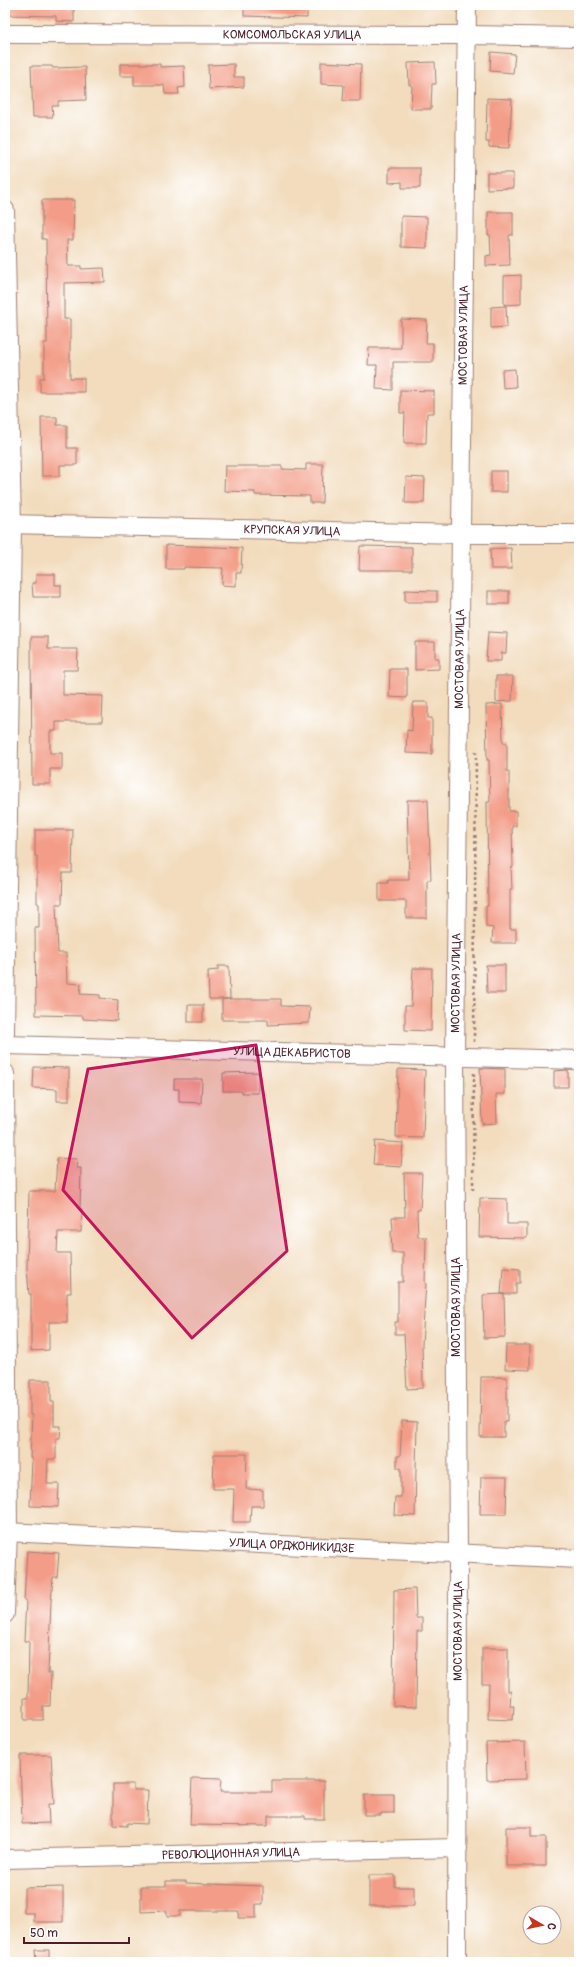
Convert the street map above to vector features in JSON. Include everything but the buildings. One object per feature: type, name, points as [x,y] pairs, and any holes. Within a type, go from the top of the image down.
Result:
[{"type":"street","name":"МОСТОВАЯ УЛИЦА","points":[[457,1962],[458,1554],[455,1056],[468,5]]},
{"type":"street","name":"КОМСОМОЛЬСКАЯ УЛИЦА","points":[[5,34],[467,35],[579,37]]},
{"type":"street","points":[[5,210],[9,524],[5,1033]]},
{"type":"street","name":"КРУПСКАЯ УЛИЦА","points":[[9,524],[462,534],[579,534]]},
{"type":"street","name":"УЛИЦА ДЕКАБРИСТОВ","points":[[5,1045],[579,1060]]},
{"type":"street","points":[[5,1073],[5,1614]]},
{"type":"street","name":"УЛИЦА ОРДЖОНИКИДЗЕ","points":[[6,1532],[579,1559]]},
{"type":"street","name":"РЕВОЛЮЦИОННАЯ УЛИЦА","points":[[5,1859],[458,1848]]},
{"type":"path","points":[[473,1191],[476,748]]},
{"type":"highlighted area","points":[[256,1045],[287,1251],[192,1338],[63,1190],[88,1069]]}]
